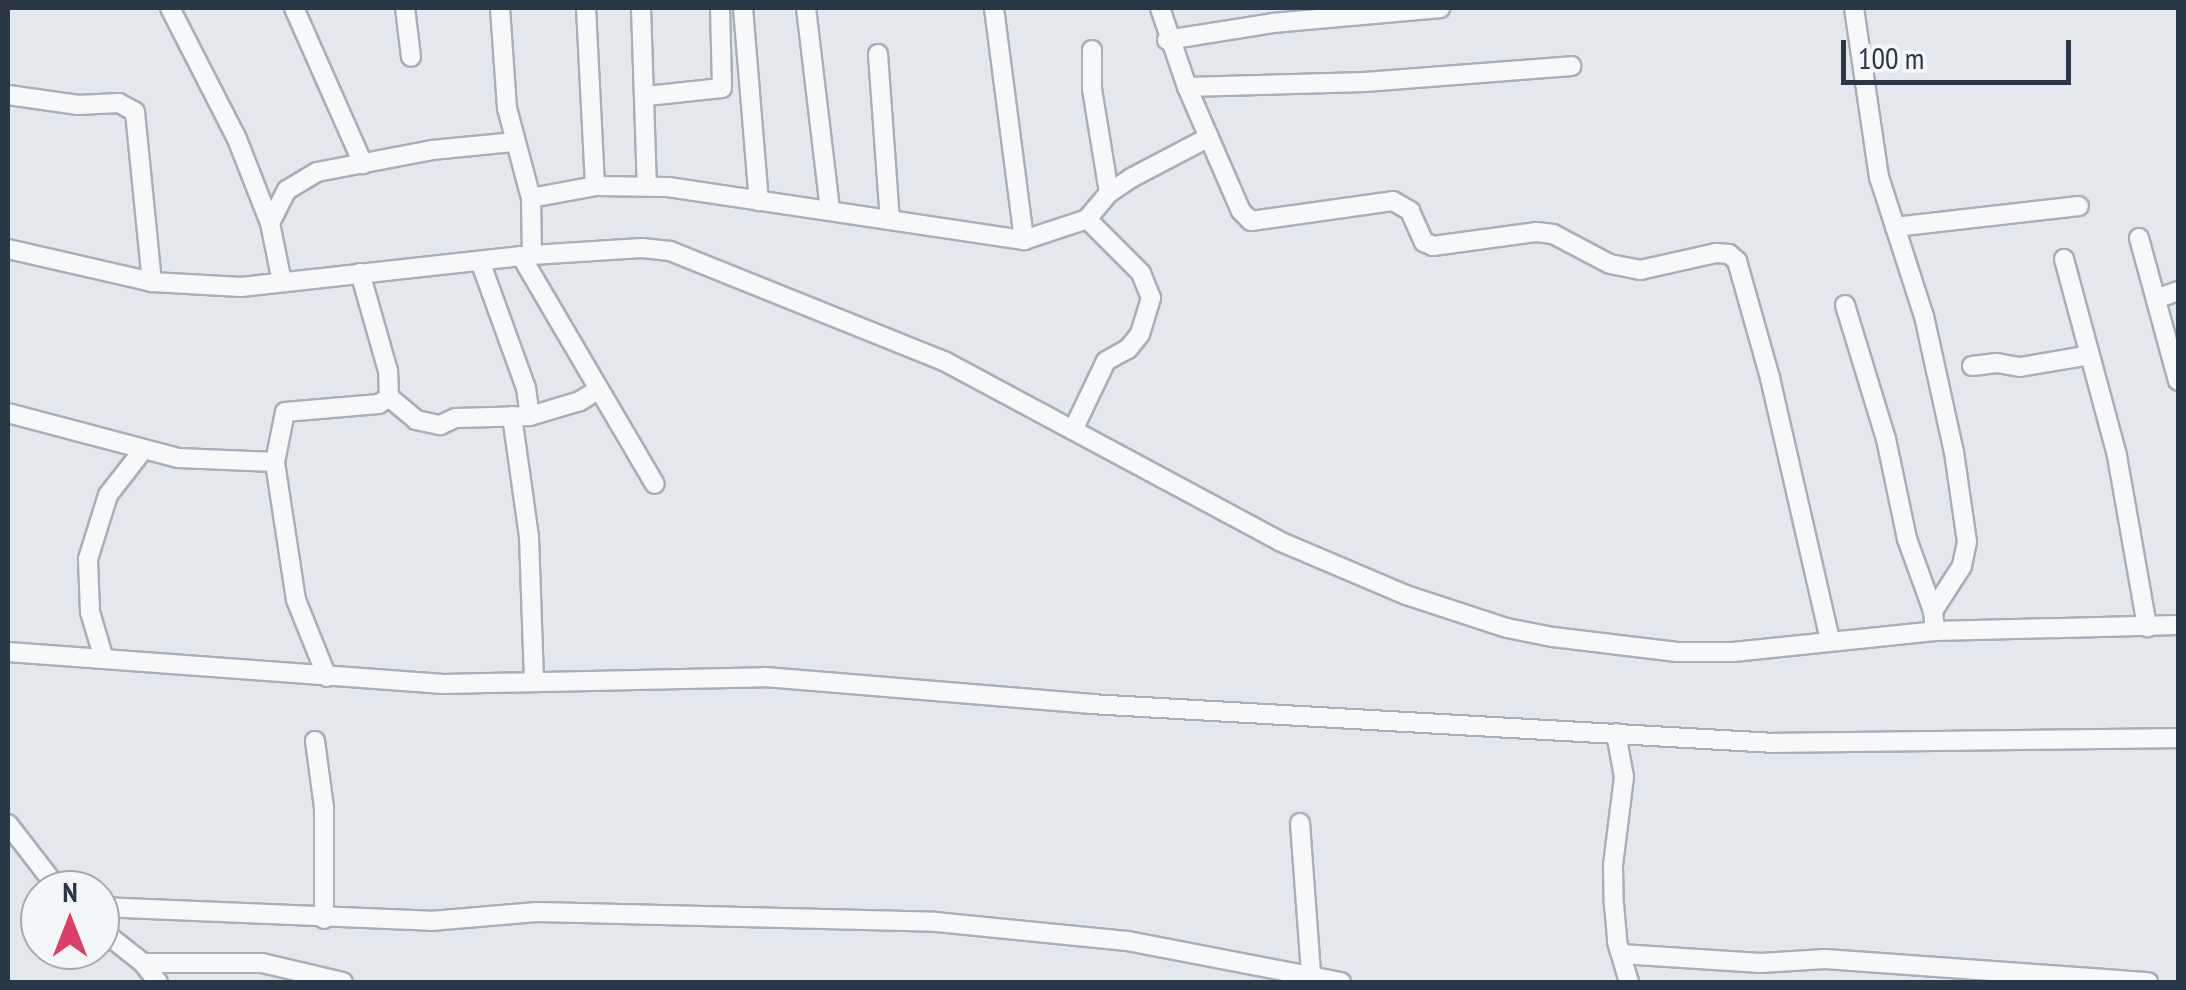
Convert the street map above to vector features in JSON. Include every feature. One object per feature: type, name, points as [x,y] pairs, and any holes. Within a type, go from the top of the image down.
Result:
[{"type":"street","points":[[170,8],[237,139],[270,223],[282,282]]},
{"type":"street","points":[[294,8],[363,164]]},
{"type":"street","points":[[405,8],[411,58]]},
{"type":"street","points":[[500,8],[513,142],[530,198],[526,256],[655,484]]},
{"type":"street","points":[[586,8],[594,186]]},
{"type":"street","points":[[640,8],[646,96],[646,186]]},
{"type":"street","points":[[646,96],[722,88],[720,8]]},
{"type":"street","points":[[743,8],[758,200]]},
{"type":"street","points":[[806,8],[830,210]]},
{"type":"street","points":[[994,8],[1024,240]]},
{"type":"street","points":[[1160,8],[1187,87],[1241,211],[1251,220],[1393,200],[1410,211],[1424,242],[1433,246],[1538,232],[1553,234],[1610,264],[1640,270],[1716,253],[1730,254],[1736,262],[1770,378],[1830,641]]},
{"type":"street","points":[[1168,40],[1273,24],[1440,8]]},
{"type":"street","points":[[1854,8],[1878,178],[1936,369],[1967,542],[1962,566],[1933,610]]},
{"type":"street","points":[[1092,50],[1092,89],[1109,193]]},
{"type":"street","points":[[878,54],[890,220]]},
{"type":"street","points":[[1187,87],[1365,82],[1571,66]]},
{"type":"street","points":[[8,95],[78,105],[119,103],[135,112],[152,282]]},
{"type":"street","points":[[530,198],[594,186],[646,186],[1024,240],[1087,219],[1109,193],[1209,136]]},
{"type":"street","points":[[270,223],[277,204],[302,179],[432,150],[513,142]]},
{"type":"street","points":[[1895,227],[2079,206]]},
{"type":"street","points":[[1073,430],[1106,362],[1128,349],[1140,334],[1152,298],[1142,272],[1087,219]]},
{"type":"street","points":[[2139,238],[2175,356],[2178,381]]},
{"type":"street","points":[[8,249],[152,282],[241,287],[526,256],[642,248],[700,259],[944,361],[1279,541],[1406,595],[1507,628],[1677,652],[1733,652],[1935,631],[2178,625]]},
{"type":"street","points":[[2064,259],[2117,456],[2147,627]]},
{"type":"street","points":[[480,262],[526,388],[521,416],[534,680]]},
{"type":"street","points":[[360,273],[388,371],[389,397],[416,420],[429,424],[521,416],[580,402],[599,389]]},
{"type":"street","points":[[2156,299],[2178,291]]},
{"type":"street","points":[[1845,304],[1886,439],[1908,539],[1933,610],[1935,631]]},
{"type":"street","points":[[1972,366],[1998,363],[2020,367],[2090,355]]},
{"type":"street","points":[[327,677],[296,600],[275,462],[285,412],[379,404],[389,397]]},
{"type":"street","points":[[8,414],[143,450],[225,463],[275,462]]},
{"type":"street","points":[[104,659],[90,612],[88,558],[108,495],[143,450]]},
{"type":"street","points":[[8,652],[218,664],[327,677],[444,684],[766,677],[1090,704],[1774,744],[2178,738]]},
{"type":"street","points":[[1616,733],[1624,777],[1614,865],[1620,954],[1629,982]]},
{"type":"street","points":[[314,741],[324,808],[324,918]]},
{"type":"street","points":[[8,824],[44,870]]},
{"type":"street","points":[[1300,824],[1310,974]]},
{"type":"street","points":[[120,908],[431,920],[537,912],[936,922],[1128,941],[1341,982]]},
{"type":"street","points":[[120,944],[158,982]]},
{"type":"street","points":[[1620,954],[1761,963],[1825,960],[2148,982]]},
{"type":"street","points":[[143,963],[262,964],[344,982]]}]
